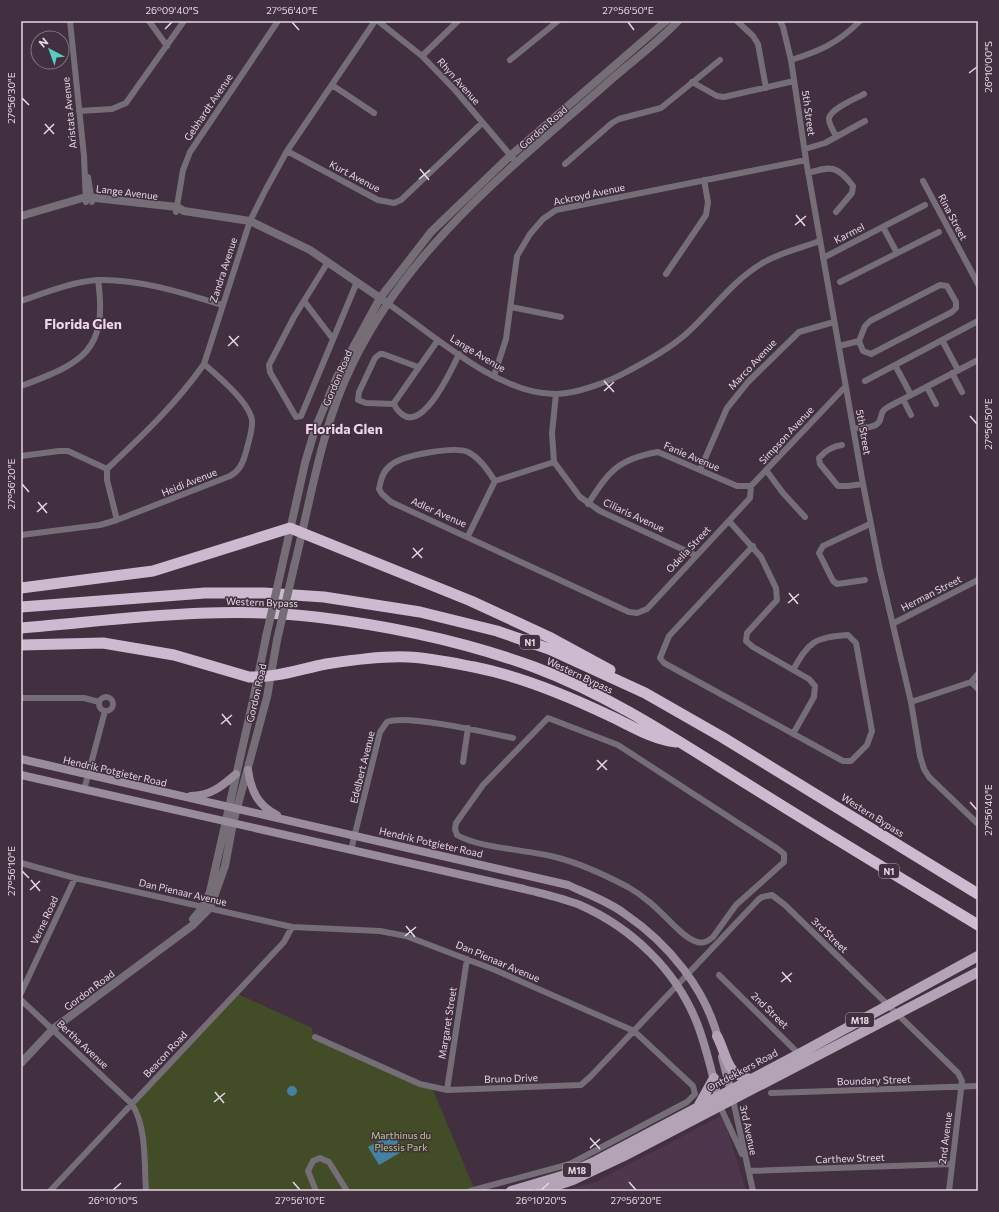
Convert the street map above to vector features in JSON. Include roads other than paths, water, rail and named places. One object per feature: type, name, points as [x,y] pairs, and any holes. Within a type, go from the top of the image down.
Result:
[{"type":"highway","points":[[21,588],[153,571],[290,528],[471,601],[551,638],[594,660],[646,693]]},
{"type":"highway","name":"Western Bypass","points":[[21,607],[205,593],[264,593],[324,597],[420,612],[497,631],[548,649],[646,693],[722,737],[978,894]]},
{"type":"highway","name":"Western Bypass","points":[[21,628],[204,613],[261,613],[315,617],[414,632],[486,650],[582,687],[656,726],[801,818],[978,924]]},
{"type":"highway","points":[[21,645],[103,643],[174,655],[249,676],[258,677],[272,676],[368,658],[408,657],[448,662],[518,678],[608,715],[645,733],[666,741],[682,743]]},
{"type":"main road","name":"Hendrik Potgieter Road","points":[[21,759],[166,794],[302,823],[568,885],[606,902],[642,926],[675,958],[687,974],[701,996],[717,1036],[731,1095]]},
{"type":"main road","points":[[248,770],[253,793],[263,806],[276,814],[302,823]]},
{"type":"main road","points":[[166,794],[191,796],[209,794],[236,774]]},
{"type":"main road","points":[[21,775],[538,893],[578,905],[599,914],[633,936],[649,950],[677,985],[697,1022],[714,1078],[719,1102]]},
{"type":"main road","name":"Ontdekkers Road","points":[[731,1095],[751,1079],[978,956]]},
{"type":"main road","name":"Ontdekkers Road","points":[[540,1191],[593,1171],[731,1095],[805,1062],[978,972]]},
{"type":"main road","points":[[717,1036],[734,1074],[738,1077],[751,1079]]},
{"type":"main road","points":[[698,1107],[714,1078]]},
{"type":"main road","name":"Ontdekkers Road","points":[[512,1191],[579,1169],[698,1107],[719,1102]]},
{"type":"street","name":"Aristata Avenue","points":[[70,21],[89,200]]},
{"type":"street","points":[[149,21],[167,46]]},
{"type":"street","points":[[79,111],[112,109],[123,106],[130,99],[184,21]]},
{"type":"street","name":"Gebhardt Avenue","points":[[179,210],[183,170],[190,152],[278,21]]},
{"type":"street","name":"Rhyn Avenue","points":[[376,21],[422,56],[455,90],[517,163]]},
{"type":"street","name":"Zandra Avenue","points":[[107,469],[150,428],[193,380],[204,364],[250,221],[287,151],[376,21]]},
{"type":"street","points":[[422,56],[458,21]]},
{"type":"street","points":[[510,60],[558,21]]},
{"type":"street","name":"Gordon Road","points":[[233,809],[236,774],[305,463],[315,429],[339,375],[383,300],[431,232],[510,156],[666,21]]},
{"type":"street","points":[[737,21],[753,36],[758,44],[766,88]]},
{"type":"street","name":"5th Street","points":[[780,21],[784,27],[794,81],[808,174],[862,484],[880,570],[894,623],[911,702],[920,756],[924,770],[929,777],[978,824]]},
{"type":"street","points":[[790,60],[824,49],[848,32],[860,21]]},
{"type":"street","name":"Gordon Road","points":[[21,1063],[53,1030],[193,925],[207,907],[233,809],[248,770],[272,676],[277,640],[319,459],[334,411],[352,365],[383,300],[439,236],[517,163],[676,22]]},
{"type":"street","points":[[565,164],[612,123],[620,119],[661,108],[720,60]]},
{"type":"street","points":[[692,82],[720,97],[794,81]]},
{"type":"street","points":[[332,85],[374,113]]},
{"type":"street","points":[[836,136],[830,121],[830,116],[841,106],[864,94]]},
{"type":"street","points":[[805,149],[821,145],[865,121]]},
{"type":"street","name":"Kurt Avenue","points":[[287,151],[371,197],[394,203],[401,200],[482,122]]},
{"type":"street","name":"Ackroyd Avenue","points":[[494,376],[506,339],[517,256],[525,241],[548,214],[556,210],[806,160]]},
{"type":"street","points":[[808,174],[827,167],[833,168],[853,186],[852,193],[836,212]]},
{"type":"street","points":[[666,274],[706,214],[708,202],[704,180]]},
{"type":"street","name":"Rina Street","points":[[922,181],[978,284]]},
{"type":"street","name":"Lange Avenue","points":[[21,221],[89,200]]},
{"type":"street","name":"Lange Avenue","points":[[21,216],[89,200],[179,210],[250,221],[310,250],[438,340],[494,376],[532,391],[556,394],[607,382],[647,360],[686,334],[736,283],[761,264],[820,241]]},
{"type":"street","name":"Karmel","points":[[823,258],[926,205]]},
{"type":"street","points":[[883,227],[897,253]]},
{"type":"street","points":[[840,282],[939,232]]},
{"type":"street","points":[[328,262],[304,301],[269,365],[270,372],[296,418],[302,416],[357,282]]},
{"type":"street","points":[[21,386],[59,370],[91,347],[100,326],[98,280]]},
{"type":"street","points":[[21,300],[70,286],[98,280],[169,289],[222,305]]},
{"type":"street","points":[[940,285],[947,286],[956,302],[956,308],[952,312],[871,354],[863,351],[859,341],[870,321],[940,285]]},
{"type":"street","points":[[304,301],[333,339]]},
{"type":"street","points":[[511,307],[561,317]]},
{"type":"street","points":[[866,381],[978,321]]},
{"type":"street","name":"Marco Avenue","points":[[700,470],[727,408],[748,382],[799,332],[834,322]]},
{"type":"street","points":[[394,404],[438,340]]},
{"type":"street","points":[[942,340],[962,392]]},
{"type":"street","points":[[839,346],[859,341]]},
{"type":"street","points":[[418,367],[380,354],[375,358],[359,392],[358,400],[366,403],[394,404],[405,417],[410,418],[420,416],[436,395],[460,354]]},
{"type":"street","points":[[853,428],[875,425],[880,420],[881,413],[884,409],[978,361]]},
{"type":"street","name":"Heidi Avenue","points":[[21,535],[100,525],[117,520],[230,476],[238,470],[247,446],[252,423],[251,416],[226,384],[204,364]]},
{"type":"street","points":[[895,365],[911,395]]},
{"type":"street","points":[[927,386],[936,404]]},
{"type":"street","name":"Simpson Avenue","points":[[751,486],[845,387]]},
{"type":"street","points":[[468,536],[495,481],[554,462],[552,434],[556,394]]},
{"type":"street","points":[[903,399],[911,416]]},
{"type":"street","points":[[842,445],[832,448],[821,456],[819,458],[820,464],[838,486],[862,484]]},
{"type":"street","name":"Adler Avenue","points":[[495,481],[476,458],[468,452],[459,450],[427,454],[393,464],[382,476],[379,489],[391,502],[468,536],[629,612]]},
{"type":"street","points":[[21,456],[68,451],[107,469],[107,480],[117,520]]},
{"type":"street","name":"Fanie Avenue","points":[[588,504],[610,472],[616,466],[658,452],[664,453],[737,486],[751,486]]},
{"type":"street","name":"Ciliaris Avenue","points":[[554,462],[580,497],[588,504],[695,555]]},
{"type":"street","points":[[766,470],[783,493],[805,517]]},
{"type":"street","name":"Odelia Street","points":[[629,612],[637,613],[647,609],[695,555],[750,498],[751,486]]},
{"type":"street","points":[[729,521],[753,546],[761,557],[776,588],[778,596],[775,603],[747,633],[746,640],[753,647],[813,682],[816,691],[793,734]]},
{"type":"street","points":[[865,580],[837,584],[833,581],[819,554],[823,546],[870,524]]},
{"type":"street","points":[[753,546],[669,636],[660,658],[664,663],[839,759],[851,761],[867,745],[872,735],[872,726],[858,648],[851,637],[848,635],[841,635],[812,642],[793,670]]},
{"type":"street","name":"Herman Street","points":[[894,623],[978,580]]},
{"type":"street","points":[[911,702],[971,682],[978,674]]},
{"type":"street","points":[[971,682],[978,689]]},
{"type":"street","points":[[99,702],[105,696],[112,700],[112,708],[105,711]]},
{"type":"street","points":[[21,698],[84,698],[99,702]]},
{"type":"street","points":[[99,702],[100,708],[105,711]]},
{"type":"street","points":[[84,790],[105,711]]},
{"type":"street","points":[[552,718],[618,745],[784,854],[784,862],[736,905],[713,937],[705,943],[698,942],[674,926],[649,901],[629,888],[601,874],[555,857],[468,840],[457,835],[455,826],[478,791],[492,775],[545,719],[552,718]]},
{"type":"street","name":"Edelbert Avenue","points":[[351,850],[380,732],[385,724],[392,720],[402,719],[468,728],[513,738]]},
{"type":"street","points":[[463,762],[468,728]]},
{"type":"street","name":"Dan Pienaar Avenue","points":[[21,863],[75,878],[292,927],[390,931],[467,959],[634,1031],[693,1086],[695,1094],[691,1099],[570,1164],[470,1191]]},
{"type":"street","name":"Verne Road","points":[[21,993],[75,878]]},
{"type":"street","name":"3rd Street","points":[[677,985],[762,897],[772,895],[778,899],[958,1073],[962,1081],[961,1087]]},
{"type":"street","points":[[736,905],[745,914]]},
{"type":"street","name":"Beacon Road","points":[[50,1191],[284,942],[292,927]]},
{"type":"street","name":"Margaret Street","points":[[447,1090],[467,959]]},
{"type":"street","name":"2nd Street","points":[[719,975],[799,1054],[805,1062]]},
{"type":"street","name":"Bruno Drive","points":[[315,1037],[420,1084],[447,1090],[581,1085],[677,985]]},
{"type":"street","name":"Bertha Avenue","points":[[21,1000],[132,1104]]},
{"type":"street","name":"Boundary Street","points":[[771,1093],[978,1086]]},
{"type":"street","name":"2nd Avenue","points":[[949,1191],[961,1087]]},
{"type":"street","name":"3rd Avenue","points":[[731,1095],[746,1164]]},
{"type":"street","name":"3rd Avenue","points":[[719,1102],[749,1171],[753,1191]]},
{"type":"street","points":[[132,1104],[139,1115],[141,1127],[146,1191]]},
{"type":"street","points":[[316,1191],[308,1171],[312,1161],[320,1158],[324,1158],[332,1166],[347,1191]]},
{"type":"street","name":"Carthew Street","points":[[749,1171],[952,1164]]},
{"type":"water","points":[[290,1086],[294,1086],[297,1091],[294,1096],[290,1096],[287,1093],[287,1089]]},
{"type":"water","points":[[393,1133],[403,1151],[379,1165],[368,1147]]},
{"type":"district","name":"Florida Glen","points":[[83,323]]},
{"type":"district","name":"Florida Glen","points":[[344,428]]},
{"type":"park label","name":"Marthinus du Plessis Park","points":[[401,1140]]}]
